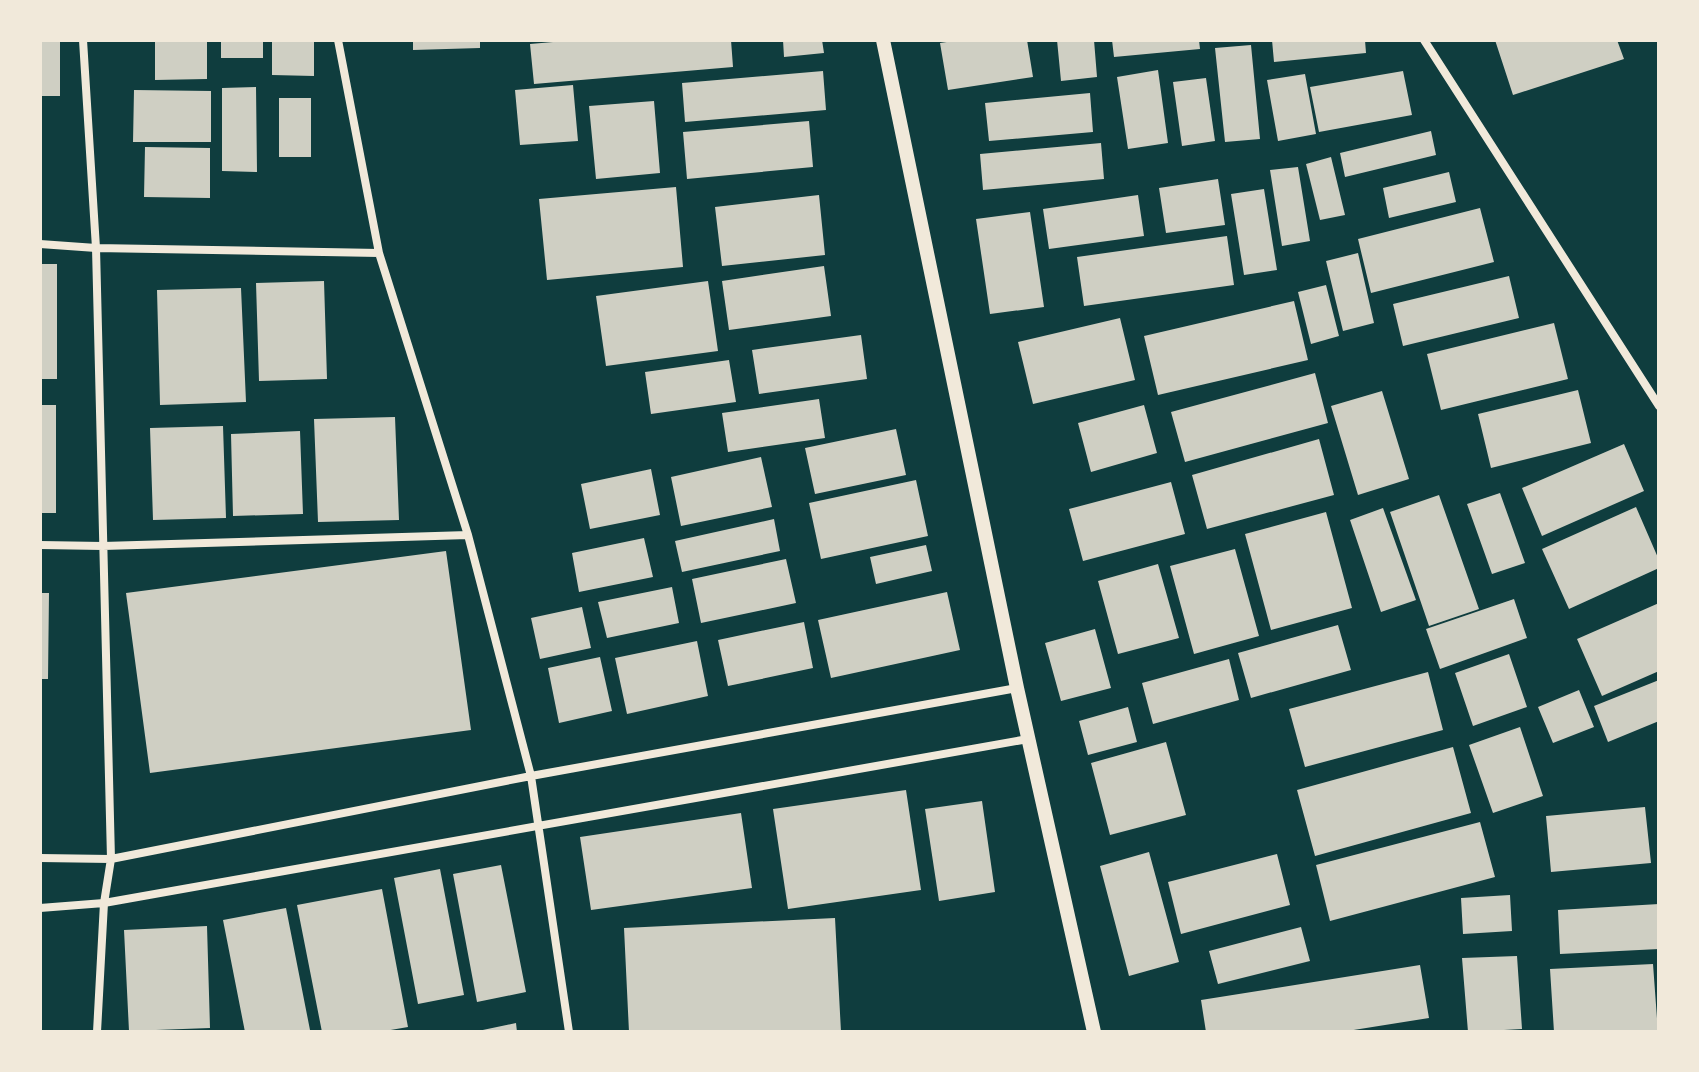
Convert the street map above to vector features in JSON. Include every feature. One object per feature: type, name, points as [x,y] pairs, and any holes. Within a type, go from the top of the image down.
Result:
[{"type":"street","points":[[83,40],[96,248],[111,859],[104,903],[97,1032]]},
{"type":"street","points":[[338,40],[379,253],[468,535],[531,776],[569,1032]]},
{"type":"street","points":[[883,40],[1017,688],[1094,1032]]},
{"type":"street","points":[[1424,40],[1659,406]]},
{"type":"street","points":[[40,244],[96,248],[379,253]]},
{"type":"street","points":[[40,545],[103,546],[468,535]]},
{"type":"street","points":[[40,858],[111,859],[531,776],[1017,688]]},
{"type":"street","points":[[40,908],[104,903],[1028,739]]},
{"type":"building","points":[[40,40],[60,40],[60,96],[40,96]]},
{"type":"building","points":[[155,40],[207,40],[207,79],[155,80]]},
{"type":"building","points":[[221,40],[263,40],[263,58],[221,58]]},
{"type":"building","points":[[272,40],[314,40],[314,76],[272,75]]},
{"type":"building","points":[[413,40],[480,40],[480,48],[413,50]]},
{"type":"building","points":[[576,40],[731,40],[733,67],[534,84],[530,44]]},
{"type":"building","points":[[783,40],[822,40],[824,53],[784,57]]},
{"type":"building","points":[[1027,40],[1033,77],[948,90],[940,43]]},
{"type":"building","points":[[1057,40],[1094,40],[1097,77],[1061,81]]},
{"type":"building","points":[[1112,40],[1199,40],[1200,49],[1114,57]]},
{"type":"building","points":[[1272,40],[1365,40],[1366,53],[1274,62]]},
{"type":"building","points":[[1495,40],[1617,40],[1624,59],[1513,95]]},
{"type":"building","points":[[1251,45],[1260,139],[1225,142],[1215,48]]},
{"type":"building","points":[[1158,70],[1168,143],[1128,149],[1117,77]]},
{"type":"building","points":[[823,71],[826,110],[685,122],[682,83]]},
{"type":"building","points":[[1403,71],[1412,115],[1319,132],[1310,87]]},
{"type":"building","points":[[1305,74],[1316,134],[1278,141],[1267,80]]},
{"type":"building","points":[[1206,78],[1215,141],[1182,146],[1173,82]]},
{"type":"building","points":[[573,85],[578,141],[520,145],[515,90]]},
{"type":"building","points":[[256,87],[257,172],[222,171],[222,88]]},
{"type":"building","points":[[134,90],[211,91],[211,142],[133,142]]},
{"type":"building","points":[[1090,93],[1093,132],[989,141],[985,103]]},
{"type":"building","points":[[279,98],[311,98],[311,157],[279,157]]},
{"type":"building","points":[[654,101],[660,173],[596,179],[589,106]]},
{"type":"building","points":[[809,121],[813,167],[687,179],[683,132]]},
{"type":"building","points":[[1431,131],[1436,155],[1345,177],[1340,153]]},
{"type":"building","points":[[1101,143],[1104,179],[983,190],[980,154]]},
{"type":"building","points":[[145,147],[210,148],[210,198],[144,197]]},
{"type":"building","points":[[1331,157],[1345,215],[1320,220],[1306,164]]},
{"type":"building","points":[[1298,167],[1310,241],[1282,246],[1270,170]]},
{"type":"building","points":[[1449,172],[1456,202],[1389,218],[1383,188]]},
{"type":"building","points":[[1218,179],[1225,225],[1166,233],[1159,188]]},
{"type":"building","points":[[676,187],[683,267],[547,280],[539,199]]},
{"type":"building","points":[[1264,189],[1277,270],[1244,275],[1231,194]]},
{"type":"building","points":[[819,195],[825,255],[722,266],[715,207]]},
{"type":"building","points":[[1138,195],[1144,236],[1049,249],[1043,209]]},
{"type":"building","points":[[1480,208],[1494,262],[1371,293],[1358,239]]},
{"type":"building","points":[[1030,212],[1044,307],[990,314],[976,219]]},
{"type":"building","points":[[1227,236],[1234,285],[1084,306],[1077,257]]},
{"type":"building","points":[[1358,253],[1374,323],[1343,331],[1326,261]]},
{"type":"building","points":[[40,264],[57,264],[57,379],[40,379]]},
{"type":"building","points":[[824,266],[831,316],[729,330],[722,281]]},
{"type":"building","points":[[1509,276],[1519,318],[1403,346],[1393,304]]},
{"type":"building","points":[[324,281],[327,379],[259,381],[256,283]]},
{"type":"building","points":[[708,281],[718,351],[606,366],[596,296]]},
{"type":"building","points":[[1326,285],[1339,336],[1311,344],[1298,292]]},
{"type":"building","points":[[241,288],[246,402],[160,405],[157,290]]},
{"type":"building","points":[[1294,301],[1308,360],[1158,395],[1144,336]]},
{"type":"building","points":[[1120,318],[1135,380],[1033,404],[1018,342]]},
{"type":"building","points":[[1554,323],[1568,379],[1441,410],[1427,354]]},
{"type":"building","points":[[861,335],[867,379],[759,394],[752,350]]},
{"type":"building","points":[[729,360],[736,402],[651,414],[645,372]]},
{"type":"building","points":[[1315,373],[1328,423],[1185,462],[1171,412]]},
{"type":"building","points":[[1578,390],[1591,443],[1491,468],[1478,414]]},
{"type":"building","points":[[1382,391],[1409,479],[1358,495],[1331,406]]},
{"type":"building","points":[[819,399],[825,438],[728,452],[722,413]]},
{"type":"building","points":[[40,405],[56,405],[56,513],[40,513]]},
{"type":"building","points":[[1144,405],[1157,453],[1091,472],[1078,423]]},
{"type":"building","points":[[395,417],[399,520],[318,522],[314,419]]},
{"type":"building","points":[[223,426],[226,518],[153,520],[150,428]]},
{"type":"building","points":[[896,429],[906,475],[815,494],[805,448]]},
{"type":"building","points":[[300,431],[303,514],[233,516],[231,434]]},
{"type":"building","points":[[1319,439],[1334,495],[1207,529],[1192,475]]},
{"type":"building","points":[[1624,444],[1644,491],[1542,536],[1522,488]]},
{"type":"building","points":[[761,457],[772,507],[681,526],[671,477]]},
{"type":"building","points":[[651,469],[660,515],[590,529],[581,484]]},
{"type":"building","points":[[916,480],[928,536],[821,559],[809,503]]},
{"type":"building","points":[[1171,482],[1185,534],[1083,561],[1069,509]]},
{"type":"building","points":[[1500,493],[1525,563],[1492,574],[1467,504]]},
{"type":"building","points":[[1439,495],[1479,609],[1429,626],[1390,512]]},
{"type":"building","points":[[1636,507],[1659,560],[1659,568],[1569,609],[1542,549]]},
{"type":"building","points":[[1383,508],[1416,600],[1381,612],[1350,520]]},
{"type":"building","points":[[1326,512],[1352,608],[1271,630],[1245,534]]},
{"type":"building","points":[[774,519],[780,551],[682,572],[675,541]]},
{"type":"building","points":[[644,538],[653,577],[579,592],[572,553]]},
{"type":"building","points":[[926,545],[932,571],[876,584],[870,557]]},
{"type":"building","points":[[1235,549],[1259,636],[1194,654],[1170,566]]},
{"type":"building","points":[[446,551],[471,730],[150,773],[126,593]]},
{"type":"building","points":[[786,559],[796,603],[701,623],[692,579]]},
{"type":"building","points":[[1158,564],[1179,638],[1118,654],[1098,581]]},
{"type":"building","points":[[672,587],[679,623],[607,638],[598,602]]},
{"type":"building","points":[[947,592],[960,650],[831,678],[818,620]]},
{"type":"building","points":[[40,593],[49,593],[48,679],[40,679]]},
{"type":"building","points":[[1514,599],[1527,638],[1440,669],[1426,629]]},
{"type":"building","points":[[1659,603],[1659,671],[1602,696],[1577,639]]},
{"type":"building","points":[[582,607],[591,648],[540,659],[531,618]]},
{"type":"building","points":[[804,622],[813,668],[728,686],[718,640]]},
{"type":"building","points":[[1338,625],[1351,670],[1251,698],[1238,653]]},
{"type":"building","points":[[1095,629],[1111,688],[1061,701],[1045,643]]},
{"type":"building","points":[[697,641],[708,696],[627,714],[615,658]]},
{"type":"building","points":[[1509,654],[1527,707],[1473,726],[1455,673]]},
{"type":"building","points":[[600,657],[612,711],[559,723],[548,668]]},
{"type":"building","points":[[1229,659],[1239,700],[1153,724],[1142,683]]},
{"type":"building","points":[[1428,672],[1443,730],[1305,767],[1289,709]]},
{"type":"building","points":[[1659,680],[1659,721],[1608,742],[1594,706]]},
{"type":"building","points":[[1579,690],[1594,727],[1553,743],[1538,707]]},
{"type":"building","points":[[1128,707],[1137,742],[1088,755],[1079,721]]},
{"type":"building","points":[[1520,727],[1543,796],[1493,813],[1469,745]]},
{"type":"building","points":[[1166,742],[1186,815],[1110,835],[1091,763]]},
{"type":"building","points":[[1453,747],[1471,813],[1315,856],[1297,790]]},
{"type":"building","points":[[906,790],[921,890],[788,909],[773,809]]},
{"type":"building","points":[[982,801],[995,892],[939,901],[925,809]]},
{"type":"building","points":[[1645,807],[1651,863],[1551,872],[1546,816]]},
{"type":"building","points":[[741,813],[752,888],[591,910],[580,837]]},
{"type":"building","points":[[1480,822],[1495,877],[1330,921],[1316,865]]},
{"type":"building","points":[[1149,852],[1179,962],[1129,976],[1100,866]]},
{"type":"building","points":[[1277,854],[1290,905],[1181,934],[1168,882]]},
{"type":"building","points":[[501,865],[526,992],[477,1002],[453,874]]},
{"type":"building","points":[[440,869],[464,995],[418,1004],[394,878]]},
{"type":"building","points":[[382,889],[408,1027],[379,1032],[322,1032],[297,905]]},
{"type":"building","points":[[1510,895],[1512,931],[1463,934],[1461,898]]},
{"type":"building","points":[[1659,904],[1659,949],[1560,954],[1558,910]]},
{"type":"building","points":[[286,908],[310,1030],[245,1032],[223,920]]},
{"type":"building","points":[[835,918],[841,1032],[629,1032],[624,928]]},
{"type":"building","points":[[207,926],[210,1028],[129,1031],[124,930]]},
{"type":"building","points":[[1301,927],[1310,961],[1218,984],[1209,951]]},
{"type":"building","points":[[1517,956],[1522,1029],[1468,1032],[1462,958]]},
{"type":"building","points":[[1653,964],[1658,1032],[1554,1032],[1550,969]]},
{"type":"building","points":[[1420,965],[1429,1018],[1341,1032],[1206,1032],[1201,1000]]},
{"type":"building","points":[[516,1023],[517,1032],[478,1032],[478,1031]]}]
